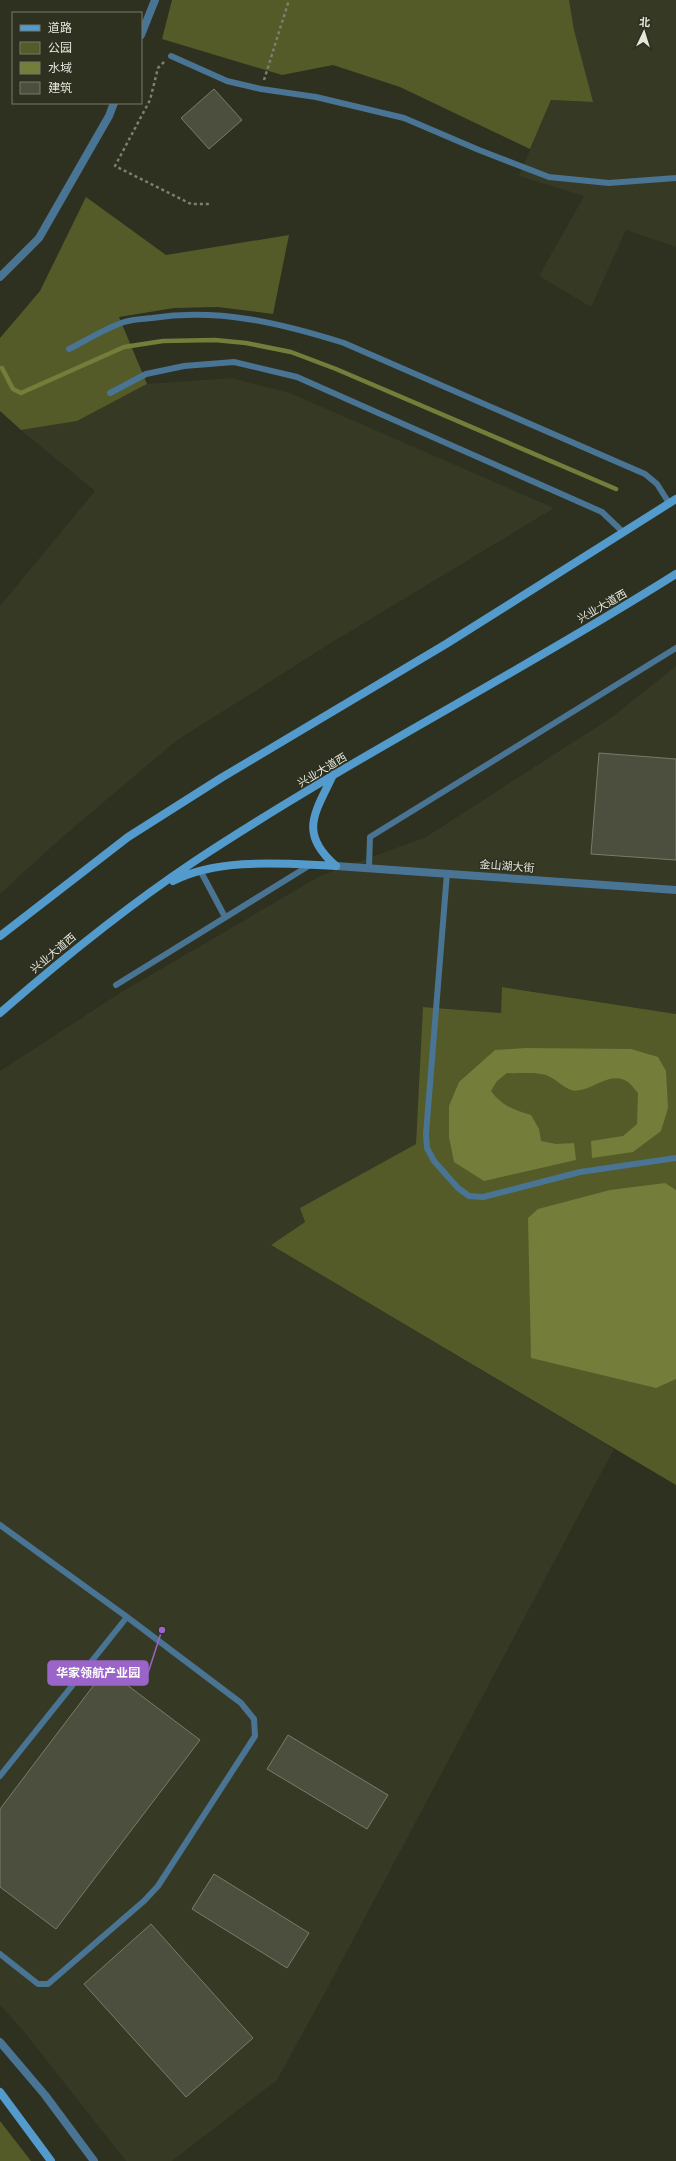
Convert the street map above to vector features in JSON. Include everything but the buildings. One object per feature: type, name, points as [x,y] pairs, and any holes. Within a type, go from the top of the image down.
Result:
[{"type":"street","points":[[142,32],[155,0]]},
{"type":"street","points":[[0,277],[39,238],[109,116],[114,104]]},
{"type":"street","points":[[0,936],[128,837],[221,778],[446,644],[673,501]]},
{"type":"street","name":"兴业大道西","points":[[0,1013],[77,946],[146,895],[234,835],[676,574]]},
{"type":"street","points":[[334,775],[315,813],[313,827],[314,841],[322,854],[336,866]]},
{"type":"street","points":[[146,895],[182,877],[235,864],[311,864],[336,866]]},
{"type":"street","name":"金山湖大街","points":[[336,866],[369,866],[676,890]]},
{"type":"street","points":[[0,2042],[45,2094],[94,2161]]},
{"type":"street","points":[[0,2092],[51,2161]]},
{"type":"lane","points":[[171,56],[227,81],[261,89],[316,98],[404,118],[479,150],[549,177],[609,183],[676,178]]},
{"type":"lane","points":[[69,348],[125,322],[170,316],[217,315],[261,320],[305,331],[344,343],[645,474],[673,501]]},
{"type":"lane","points":[[110,393],[146,374],[184,366],[234,362],[297,377],[602,512],[623,532]]},
{"type":"lane","points":[[369,866],[370,837],[676,648]]},
{"type":"lane","points":[[116,985],[311,864]]},
{"type":"lane","points":[[201,872],[225,917]]},
{"type":"lane","points":[[447,873],[426,1134],[427,1148],[434,1161],[458,1188],[469,1196],[483,1197],[580,1172],[676,1158]]},
{"type":"lane","points":[[0,1525],[127,1617],[241,1703],[254,1719],[255,1736],[158,1886],[144,1901],[48,1984],[38,1984],[0,1954]]},
{"type":"lane","points":[[0,1776],[127,1617]]},
{"type":"path","points":[[261,89],[289,0]]},
{"type":"path","points":[[171,56],[158,68],[150,100],[115,166],[191,204],[211,204]]},
{"type":"shaded area","points":[[569,0],[676,0],[676,247],[626,230],[591,307],[539,276],[584,196],[519,176],[551,100],[592,102],[574,30]]},
{"type":"shaded area","points":[[232,378],[290,393],[554,508],[331,643],[176,741],[59,840],[0,894],[0,606],[95,491],[21,430],[77,421],[147,384]]},
{"type":"shaded area","points":[[676,666],[676,1014],[503,987],[501,1013],[424,1007],[416,1144],[301,1208],[305,1222],[271,1245],[614,1449],[327,1989],[277,2080],[172,2161],[126,2161],[21,2028],[0,2005],[0,1071],[120,993],[320,876],[426,837],[612,717]]},
{"type":"green space","points":[[172,0],[569,0],[574,30],[593,102],[551,100],[530,149],[400,87],[333,65],[282,75],[162,39]]},
{"type":"green space","points":[[86,197],[166,255],[289,235],[273,314],[218,307],[174,308],[119,317],[147,384],[77,421],[21,430],[0,411],[0,338],[40,291]]},
{"type":"green space","points":[[502,987],[676,1014],[676,1485],[271,1245],[305,1222],[300,1208],[416,1144],[423,1007],[501,1013]]},
{"type":"green space","points":[[0,2121],[31,2161],[0,2161]]},
{"type":"water","points":[[525,1048],[631,1049],[658,1057],[666,1071],[668,1108],[661,1131],[633,1152],[592,1158],[591,1141],[623,1136],[637,1124],[638,1093],[628,1082],[613,1078],[578,1091],[565,1087],[546,1075],[535,1073],[507,1073],[497,1081],[491,1091],[509,1107],[531,1115],[539,1129],[541,1141],[556,1144],[574,1143],[576,1160],[484,1181],[454,1162],[449,1137],[449,1106],[459,1082],[495,1050]]},
{"type":"water","points":[[665,1183],[676,1190],[676,1379],[656,1388],[531,1358],[528,1218],[538,1209],[610,1190]]},
{"type":"waterway","points":[[2,368],[13,389],[21,393],[124,347],[163,341],[215,340],[246,343],[291,352],[336,369],[616,489]]},
{"type":"place","name":"华家领航产业园","points":[[162,1630]]}]
